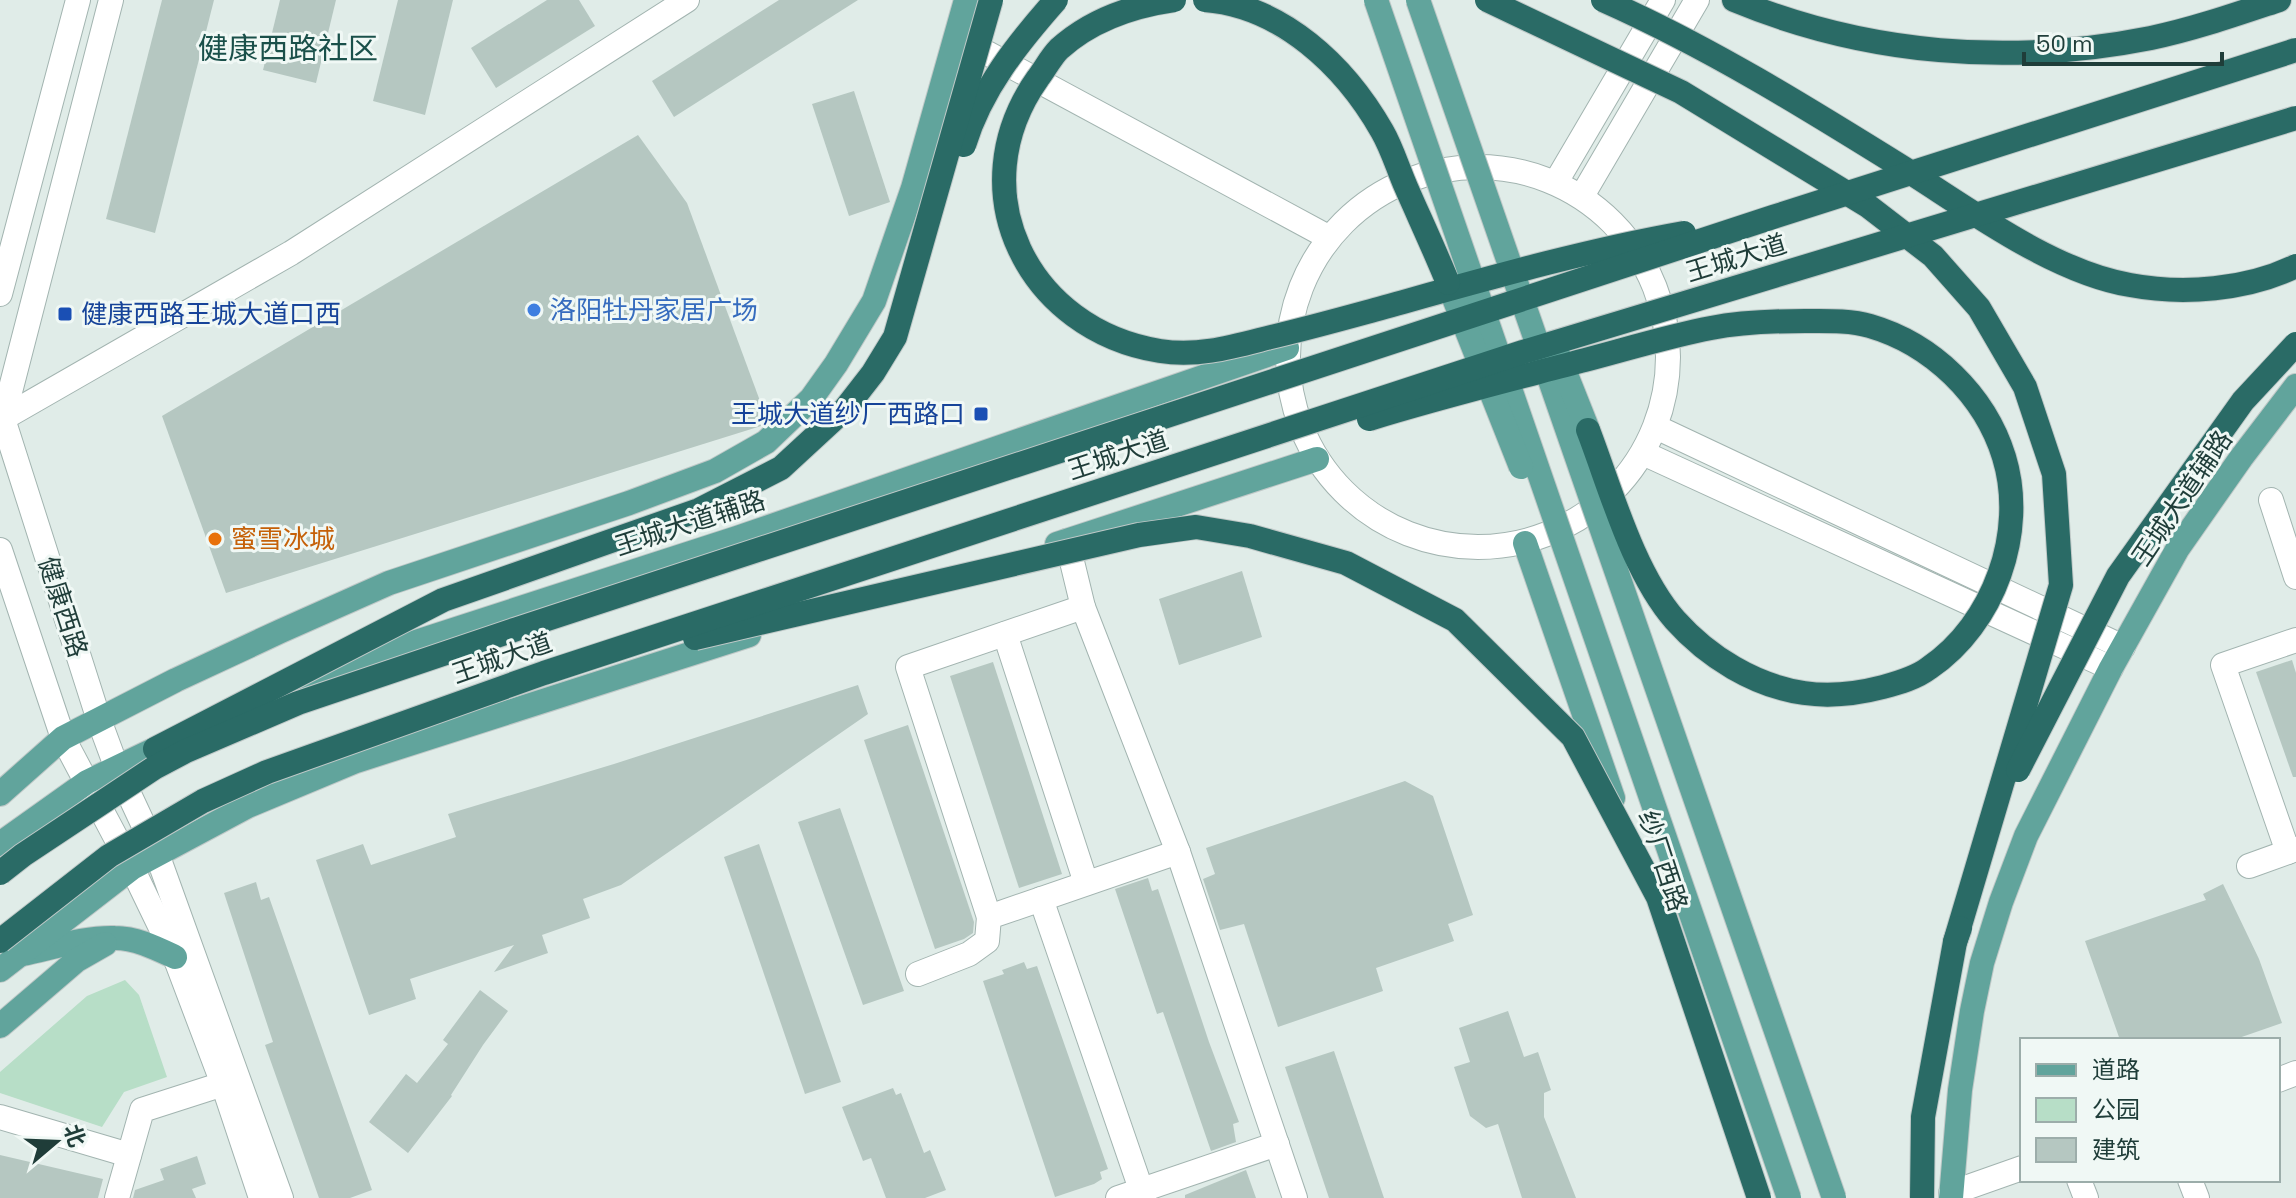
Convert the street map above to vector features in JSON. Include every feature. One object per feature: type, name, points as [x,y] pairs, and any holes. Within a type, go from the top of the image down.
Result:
[{"type":"highway","points":[[895,337],[991,0]]},
{"type":"highway","points":[[0,858],[18,841],[148,752],[443,600],[699,510],[781,468],[845,409],[873,373],[895,337],[913,300],[937,236],[970,126],[996,75],[1023,37],[1056,0]]},
{"type":"highway","points":[[1174,0],[1141,5],[1095,24],[1058,50],[1024,98],[1007,138],[1004,180],[1006,215],[1013,238],[1029,268],[1054,301],[1079,320],[1121,342],[1161,352],[1202,354],[1328,323],[1550,261],[1658,237],[1773,217]]},
{"type":"highway","points":[[1205,0],[1226,2],[1270,17],[1310,44],[1351,86],[1382,131],[1448,283]]},
{"type":"highway","points":[[1487,0],[1681,92],[1868,206],[1933,256],[1979,308],[2025,387],[2054,474],[2061,585],[1955,942],[1923,1117],[1922,1198]]},
{"type":"highway","points":[[1603,0],[1714,54],[1807,108],[2034,250],[2079,269],[2128,285],[2169,289],[2226,287],[2279,275],[2296,266]]},
{"type":"highway","points":[[1734,0],[1841,36],[1926,51],[2012,54],[2152,38],[2279,0]]},
{"type":"highway","name":"王城大道","points":[[0,873],[154,768],[298,703],[1773,217],[2296,50]]},
{"type":"highway","name":"王城大道","points":[[5,955],[109,856],[203,801],[267,772],[544,673],[1523,352],[2296,118]]},
{"type":"highway","points":[[544,673],[1442,397],[1713,327],[1771,321],[1869,325],[1921,349],[1953,374],[1984,411],[2004,455],[2010,504],[2008,542],[1989,601],[1950,653],[1926,671],[1896,683],[1858,693],[1826,696],[1773,687],[1715,657],[1675,620],[1653,590],[1646,580],[1588,430]]},
{"type":"highway","points":[[1955,942],[2023,758],[2118,576],[2243,401],[2296,344]]},
{"type":"highway","points":[[544,673],[1153,533],[1196,527],[1250,536],[1346,563],[1455,620],[1573,737],[1658,897],[1759,1198]]},
{"type":"main road","points":[[956,37],[966,0]]},
{"type":"main road","points":[[1376,0],[1789,1198]]},
{"type":"main road","points":[[1418,0],[1834,1198]]},
{"type":"main road","points":[[1429,30],[1588,430]]},
{"type":"main road","name":"王城大道辅路","points":[[0,794],[63,738],[176,680],[389,583],[715,471],[766,442],[811,399],[874,301],[913,188],[956,37]]},
{"type":"main road","points":[[1448,283],[1648,791]]},
{"type":"main road","name":"王城大道辅路","points":[[0,844],[87,782],[116,766],[269,697],[376,655],[752,533],[1287,348]]},
{"type":"main road","name":"王城大道辅路","points":[[2117,658],[2178,548],[2296,386]]},
{"type":"main road","points":[[5,955],[157,854],[248,806],[356,761],[769,629],[1067,541],[1317,459]]},
{"type":"main road","name":"纱厂西路","points":[[1525,543],[1748,1198]]},
{"type":"main road","points":[[1951,1195],[1960,1090],[1972,1011],[1989,939],[2026,836],[2117,658]]},
{"type":"main road","points":[[5,955],[117,938],[145,943],[175,957]]},
{"type":"main road","points":[[0,1026],[77,960],[117,938]]},
{"type":"street","points":[[0,294],[78,0]]},
{"type":"street","points":[[1,420],[111,0]]},
{"type":"street","points":[[1,420],[291,253],[687,0]]},
{"type":"street","points":[[1556,182],[1663,0]]},
{"type":"street","points":[[1582,196],[1697,0]]},
{"type":"street","points":[[956,37],[1328,237]]},
{"type":"street","points":[[1457,166],[1508,167],[1556,182],[1582,196],[1629,241],[1659,299],[1669,363],[1656,427],[1643,453],[1612,494],[1572,524],[1525,543],[1465,548],[1407,535],[1356,504],[1317,459],[1293,406],[1287,348],[1299,290],[1328,237],[1364,202],[1409,178],[1457,166]]},
{"type":"street","name":"健康西路","points":[[1,420],[99,720],[116,766],[157,854],[281,1198]]},
{"type":"street","points":[[1656,427],[2117,658]]},
{"type":"street","points":[[1643,453],[2117,658]]},
{"type":"street","points":[[2271,500],[2296,577]]},
{"type":"street","points":[[1067,541],[1083,607],[1178,852],[1295,1198]]},
{"type":"street","name":"健康西路","points":[[0,550],[63,738],[175,957],[223,1084],[261,1198]]},
{"type":"street","points":[[918,974],[969,954],[987,941],[989,917],[908,667],[1083,607]]},
{"type":"street","points":[[1005,634],[1086,883]]},
{"type":"street","points":[[2249,866],[2292,851],[2223,665],[2296,640]]},
{"type":"street","points":[[989,917],[1178,852]]},
{"type":"street","points":[[1041,899],[1135,1196],[1277,1144]]},
{"type":"street","points":[[117,1198],[142,1110],[223,1084]]},
{"type":"street","points":[[0,1117],[129,1155]]},
{"type":"street","points":[[1951,1195],[2020,1169]]},
{"type":"green space","points":[[125,980],[139,995],[167,1077],[124,1092],[102,1127],[0,1093],[0,1072],[87,996]]},
{"type":"building","points":[[162,0],[214,0],[155,233],[106,219]]},
{"type":"building","points":[[280,0],[336,0],[316,83],[263,70]]},
{"type":"building","points":[[398,0],[453,0],[425,115],[373,101]]},
{"type":"building","points":[[547,0],[579,0],[595,26],[496,88],[471,48]]},
{"type":"building","points":[[779,0],[858,0],[674,117],[652,81]]},
{"type":"building","points":[[854,91],[890,202],[849,216],[812,104]]},
{"type":"building","name":"洛阳牡丹家居广场","points":[[638,135],[687,203],[767,420],[761,426],[226,593],[162,416]]},
{"type":"building","points":[[1242,571],[1262,637],[1179,665],[1159,599]]},
{"type":"building","points":[[2292,660],[2296,673],[2296,777],[2293,777],[2256,672]]},
{"type":"building","points":[[993,662],[1062,874],[1019,888],[950,676]]},
{"type":"building","points":[[858,685],[868,714],[621,885],[583,899],[590,918],[542,935],[548,953],[494,972],[514,945],[410,979],[416,999],[369,1015],[316,860],[363,844],[371,865],[456,837],[448,814]]},
{"type":"building","points":[[908,725],[974,922],[973,933],[935,949],[864,740]]},
{"type":"building","points":[[1405,781],[1433,796],[1473,915],[1448,924],[1454,941],[1376,968],[1383,991],[1278,1027],[1244,924],[1220,930],[1203,879],[1215,874],[1206,848]]},
{"type":"building","points":[[840,808],[904,991],[863,1005],[798,822]]},
{"type":"building","points":[[759,844],[841,1082],[805,1094],[724,857]]},
{"type":"building","points":[[1148,878],[1152,891],[1158,889],[1239,1122],[1233,1124],[1236,1142],[1211,1151],[1163,1012],[1157,1014],[1115,889]]},
{"type":"building","points":[[256,882],[261,900],[269,897],[372,1190],[350,1198],[319,1198],[265,1045],[273,1042],[224,893]]},
{"type":"building","points":[[2223,884],[2259,959],[2282,1023],[2239,1038],[2119,1038],[2085,941],[2206,900],[2203,894]]},
{"type":"building","points":[[1024,962],[1027,969],[1037,966],[1108,1169],[1100,1172],[1102,1179],[1094,1184],[1055,1197],[983,981],[1004,974],[1002,970]]},
{"type":"building","points":[[480,990],[508,1011],[452,1096],[408,1153],[369,1122],[406,1074],[417,1083],[448,1044],[443,1040]]},
{"type":"building","points":[[1508,1011],[1524,1057],[1538,1052],[1551,1090],[1544,1093],[1544,1117],[1576,1198],[1522,1198],[1498,1124],[1486,1128],[1470,1116],[1454,1067],[1470,1062],[1459,1028]]},
{"type":"building","points":[[1334,1051],[1384,1198],[1329,1198],[1285,1067]]},
{"type":"building","points":[[893,1088],[896,1095],[901,1093],[924,1153],[930,1150],[946,1190],[925,1198],[886,1198],[871,1158],[863,1161],[842,1107]]},
{"type":"building","points":[[0,1155],[103,1179],[98,1198],[0,1198]]},
{"type":"building","points":[[197,1156],[206,1184],[192,1189],[196,1198],[133,1198],[135,1190],[164,1180],[160,1169]]},
{"type":"building","points":[[1246,1170],[1256,1198],[1185,1198],[1185,1195]]},
{"type":"place","name":"洛阳牡丹家居广场","points":[[534,310]]},
{"type":"place","name":"健康西路王城大道口西","points":[[65,314]]},
{"type":"place","name":"王城大道纱厂西路口","points":[[981,414]]},
{"type":"place","name":"蜜雪冰城","points":[[215,539]]},
{"type":"district","name":"健康西路社区","points":[[288,49]]}]
